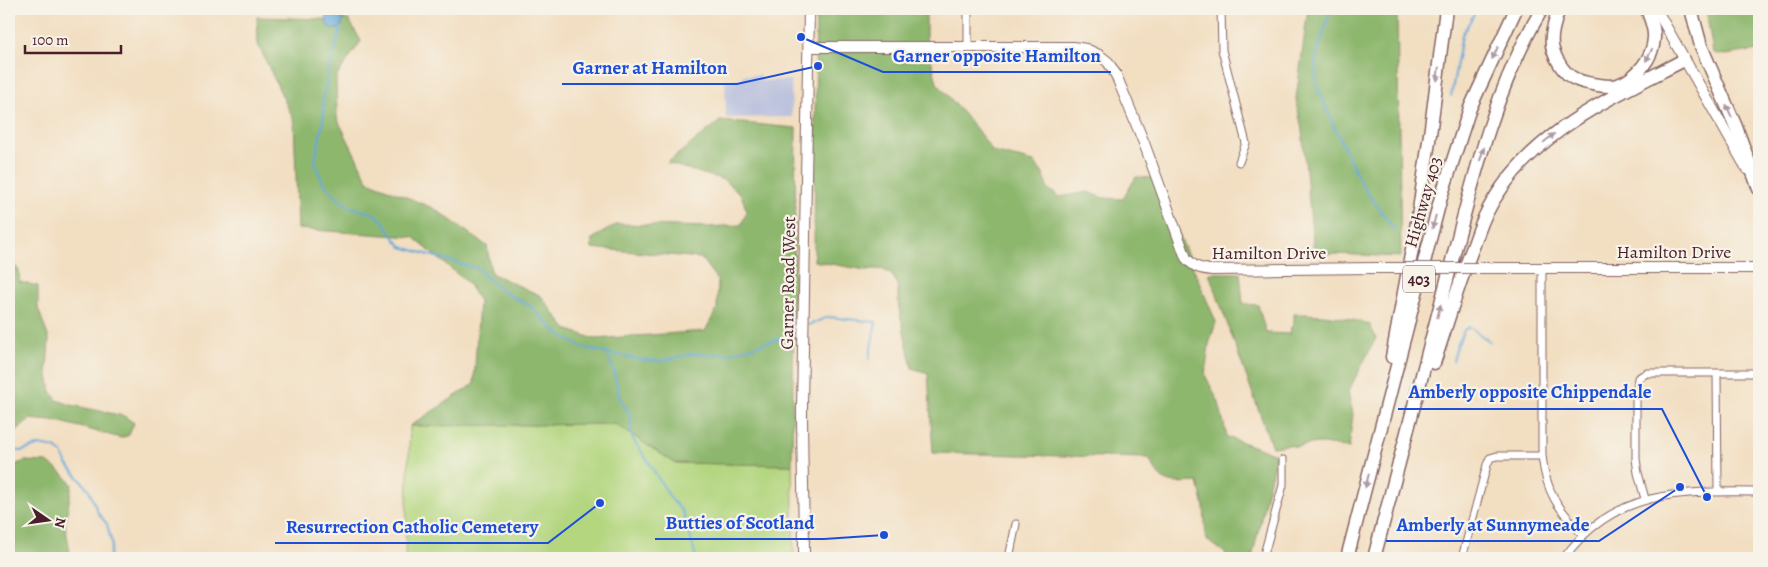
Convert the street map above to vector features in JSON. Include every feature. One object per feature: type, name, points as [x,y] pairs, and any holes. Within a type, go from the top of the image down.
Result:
[{"type":"highway","points":[[1376,447],[1418,217],[1432,128],[1446,9]]},
{"type":"highway","name":"Highway 403","points":[[1347,558],[1441,197],[1470,108],[1516,9]]},
{"type":"highway","name":"403","points":[[1374,558],[1469,196],[1495,112],[1527,33],[1542,9]]},
{"type":"highway","points":[[1559,9],[1552,32],[1553,49],[1562,68],[1573,78],[1602,86],[1617,86],[1641,68],[1652,52],[1655,37],[1647,9]]},
{"type":"highway","points":[[1691,9],[1701,46],[1736,127],[1759,190]]},
{"type":"highway","points":[[1405,443],[1485,215],[1505,183],[1532,152],[1569,122],[1684,60]]},
{"type":"street","name":"Garner Road West","points":[[804,558],[805,496],[802,454],[802,407],[805,190],[810,47],[809,9]]},
{"type":"street","points":[[968,9],[968,47]]},
{"type":"street","points":[[1221,9],[1222,50],[1246,143],[1239,162]]},
{"type":"street","points":[[1656,9],[1759,190]]},
{"type":"street","name":"Hamilton Drive","points":[[810,47],[1078,48],[1095,52],[1108,62],[1119,80],[1186,258],[1193,266],[1201,269],[1703,268],[1754,267],[1759,261]]},
{"type":"street","points":[[1542,268],[1542,456],[1548,488],[1560,508],[1583,534]]},
{"type":"street","points":[[1645,499],[1636,459],[1636,394],[1638,378],[1646,373],[1759,373]]},
{"type":"street","points":[[1717,373],[1718,491]]},
{"type":"street","points":[[1462,558],[1490,458],[1497,456],[1542,456]]},
{"type":"street","points":[[1263,558],[1283,485],[1283,460]]},
{"type":"street","points":[[1564,558],[1583,534],[1610,514],[1645,499],[1683,492],[1759,492]]},
{"type":"street","points":[[1009,558],[1016,524]]},
{"type":"shaded area","points":[[743,75],[761,75],[761,81],[791,80],[792,117],[726,118],[725,80],[742,80]]},
{"type":"green space","points":[[816,9],[926,9],[926,39],[937,83],[978,131],[993,152],[1034,162],[1043,174],[1048,189],[1060,197],[1088,192],[1103,198],[1123,199],[1136,177],[1155,178],[1216,322],[1209,344],[1205,375],[1219,403],[1227,437],[1276,454],[1252,558],[1229,558],[1206,539],[1204,507],[1198,482],[1180,483],[1167,481],[1158,474],[1149,458],[933,453],[928,373],[912,368],[899,308],[897,285],[894,278],[888,272],[882,270],[866,270],[814,261]]},
{"type":"green space","points":[[1308,9],[1397,9],[1401,257],[1314,253],[1302,130],[1296,99]]},
{"type":"green space","points":[[1706,9],[1738,9],[1759,14],[1759,50],[1726,55],[1713,53]]},
{"type":"green space","points":[[257,17],[349,20],[361,41],[336,77],[337,118],[368,181],[435,209],[487,246],[491,273],[541,296],[566,329],[595,339],[705,331],[717,309],[718,281],[701,258],[591,248],[592,239],[617,224],[707,227],[741,225],[747,212],[741,194],[724,180],[667,163],[720,121],[796,128],[792,465],[675,463],[615,424],[410,426],[474,384],[479,301],[468,283],[413,237],[298,229],[294,121],[258,44]]},
{"type":"green space","points":[[9,263],[18,270],[19,282],[38,286],[38,308],[49,339],[47,370],[51,391],[57,400],[71,405],[124,416],[134,423],[129,435],[121,438],[61,422],[30,419],[9,435]]},
{"type":"green space","points":[[1209,273],[1240,273],[1243,304],[1258,305],[1266,333],[1290,334],[1291,327],[1294,324],[1294,314],[1332,316],[1370,325],[1376,338],[1348,392],[1353,414],[1349,448],[1317,443],[1295,447],[1290,445],[1272,447]]},
{"type":"green space","points":[[615,424],[675,463],[792,465],[794,558],[405,558],[410,426]]},
{"type":"green space","points":[[25,461],[47,462],[62,473],[72,484],[65,524],[71,558],[9,558],[9,467]]},
{"type":"water","points":[[325,9],[343,9],[344,17],[341,28],[334,30],[327,26]]},
{"type":"waterway","points":[[1331,9],[1315,66],[1317,86],[1358,177],[1368,194],[1395,230]]},
{"type":"waterway","points":[[1451,96],[1462,35],[1477,9]]},
{"type":"waterway","points":[[1753,9],[1759,17]]},
{"type":"waterway","points":[[341,27],[323,100],[324,116],[315,161],[322,181],[337,198],[350,207],[375,214],[383,221],[402,247],[478,269],[502,291],[530,306],[556,332],[581,347],[607,353],[642,360],[662,361],[692,354],[728,354],[782,338],[799,328]]},
{"type":"waterway","points":[[808,325],[828,317],[876,322],[869,359]]},
{"type":"waterway","points":[[1453,361],[1464,330],[1470,327],[1490,342]]},
{"type":"waterway","points":[[607,353],[614,372],[620,399],[630,415],[632,438],[671,499],[682,511],[696,558]]},
{"type":"waterway","points":[[9,450],[22,451],[39,445],[55,448],[62,453],[66,463],[89,490],[98,513],[107,524],[112,544],[109,558]]},
{"type":"place","name":"Garner opposite Hamilton","points":[[801,37]]},
{"type":"place","name":"Garner at Hamilton","points":[[818,66]]},
{"type":"place","name":"Amberly at Sunnymeade","points":[[1680,487]]},
{"type":"place","name":"Amberly opposite Chippendale","points":[[1707,497]]},
{"type":"place","name":"Resurrection Catholic Cemetery","points":[[600,503]]},
{"type":"place","name":"Butties of Scotland","points":[[884,535]]}]
